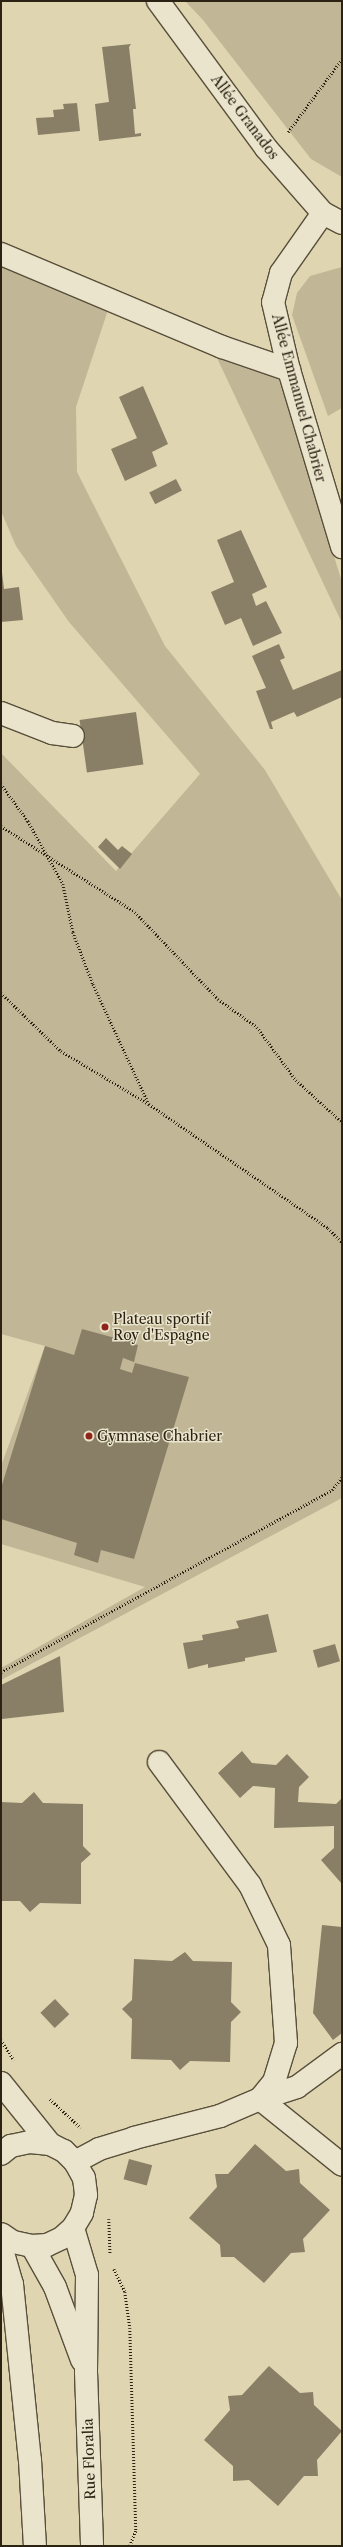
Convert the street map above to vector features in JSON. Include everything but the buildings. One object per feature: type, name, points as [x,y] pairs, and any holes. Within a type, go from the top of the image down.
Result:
[{"type":"street","name":"Allée Granados","points":[[158,1],[266,148],[323,213],[342,223]]},
{"type":"street","name":"Allée Emmanuel Chabrier","points":[[323,213],[281,273],[273,302],[289,370],[342,547]]},
{"type":"street","points":[[1,254],[222,347],[289,370]]},
{"type":"street","points":[[1,713],[52,733],[73,736]]},
{"type":"street","points":[[159,1762],[250,1885],[279,1945],[286,2043],[274,2082],[260,2099]]},
{"type":"street","points":[[75,2162],[99,2149],[134,2138],[220,2116],[260,2099],[297,2087],[342,2054]]},
{"type":"street","points":[[1,2083],[50,2144]]},
{"type":"street","points":[[260,2099],[342,2165]]},
{"type":"street","points":[[1,2154],[11,2146],[30,2142],[50,2144],[64,2151],[75,2162],[84,2178],[86,2196],[82,2213],[73,2228],[62,2238],[47,2245],[32,2246],[13,2242],[1,2234]]},
{"type":"street","name":"Rue Floralia","points":[[73,2228],[88,2275],[86,2372],[92,2546]]},
{"type":"street","points":[[1,2246],[12,2284],[30,2460],[35,2546]]},
{"type":"street","name":"Rue Floralia","points":[[32,2246],[55,2287],[86,2372]]},
{"type":"path","points":[[266,148],[290,131],[342,59]]},
{"type":"path","points":[[1,784],[28,821],[63,884],[73,932],[93,984],[149,1104]]},
{"type":"path","points":[[1,826],[46,853],[135,912],[218,999],[257,1027],[296,1080],[342,1122]]},
{"type":"path","points":[[1,993],[61,1051],[149,1104],[328,1228],[342,1242]]},
{"type":"path","points":[[1,1672],[332,1490],[342,1477]]},
{"type":"path","points":[[109,2212],[110,2260]]},
{"type":"path","points":[[113,2266],[125,2292],[130,2328],[136,2531],[130,2546]]},
{"type":"shaded area","points":[[185,1],[342,1],[342,177],[311,159],[203,20]]},
{"type":"shaded area","points":[[1,265],[108,310],[76,407],[77,472],[165,646],[265,770],[342,900],[342,1498],[1,1680],[1,1668],[145,1587],[1,1544],[1,1466],[45,1346],[1,1334],[1,753],[116,871],[200,774],[69,622],[16,546],[1,511]]},
{"type":"shaded area","points":[[342,267],[342,408],[328,416],[292,315],[297,293],[310,276]]},
{"type":"shaded area","points":[[217,358],[279,379],[342,582],[342,623]]},
{"type":"place","name":"Plateau sportif Roy d'Espagne","points":[[105,1327]]},
{"type":"place","name":"Gymnase Chabrier","points":[[89,1436]]}]
